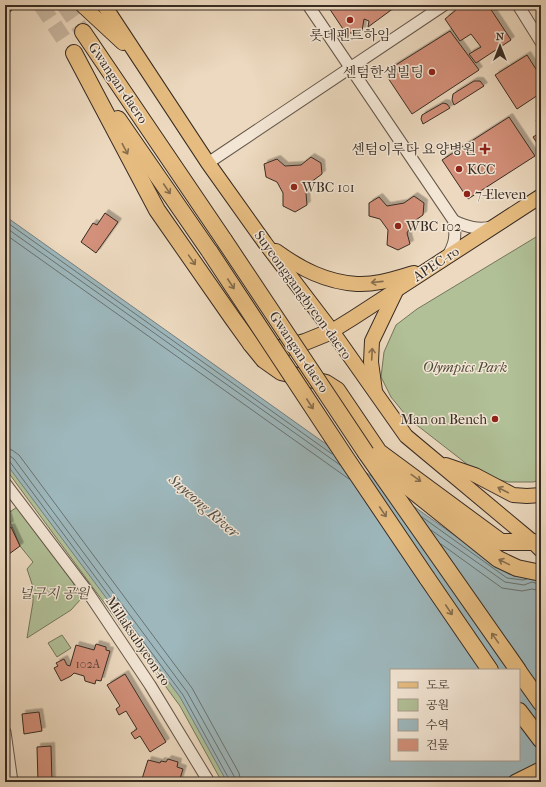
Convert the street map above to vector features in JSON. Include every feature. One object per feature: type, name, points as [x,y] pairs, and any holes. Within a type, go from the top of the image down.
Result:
[{"type":"highway","name":"Gwangan-daero","points":[[83,32],[366,453],[517,669]]},
{"type":"highway","name":"Gwangan-daero","points":[[251,344],[157,210],[70,47],[210,252],[346,458],[489,669]]},
{"type":"highway","points":[[251,344],[267,348],[283,348],[305,342],[332,331]]},
{"type":"highway","points":[[251,344],[264,360],[281,372],[326,383],[337,390],[379,452],[501,542],[538,543]]},
{"type":"highway","points":[[366,453],[498,560],[517,568],[541,573]]},
{"type":"highway","name":"Gwangan-daero","points":[[520,674],[541,703]]},
{"type":"highway","points":[[520,711],[541,740]]},
{"type":"main road","points":[[82,5],[139,58]]},
{"type":"main road","name":"Suyeonggangbyeon-daero","points":[[104,5],[208,163],[265,243],[332,331],[406,436],[538,543]]},
{"type":"main road","name":"APEC-ro","points":[[332,331],[541,196]]},
{"type":"main road","points":[[265,243],[298,266],[326,279],[358,284],[385,281],[428,269]]},
{"type":"main road","points":[[375,393],[371,362],[372,341],[396,290]]},
{"type":"main road","points":[[437,462],[475,475],[513,495],[541,495]]},
{"type":"main road","points":[[515,782],[541,769]]},
{"type":"street","points":[[308,5],[454,221],[456,233],[454,246],[447,257]]},
{"type":"street","points":[[208,163],[444,5]]},
{"type":"street","points":[[518,5],[541,42]]},
{"type":"street","points":[[454,221],[466,227],[482,229],[493,227]]},
{"type":"street","name":"Millaksubyeon-ro","points":[[5,483],[89,595],[162,704],[209,782]]},
{"type":"street","points":[[5,732],[12,782]]},
{"type":"green space","name":"Olympics Park","points":[[541,234],[541,480],[533,482],[508,482],[481,475],[409,419],[391,397],[381,377],[384,352],[396,325],[417,309]]},
{"type":"green space","points":[[5,442],[244,782],[222,782],[180,706],[5,468]]},
{"type":"green space","name":"널구지 공원","points":[[17,507],[73,582],[80,600],[71,610],[27,638],[33,602],[33,587],[27,569],[33,562],[20,546],[7,514]]},
{"type":"green space","points":[[62,635],[71,648],[57,657],[48,643]]},
{"type":"water","name":"Suyeong River","points":[[5,216],[509,574],[541,577],[541,782],[227,782],[180,697],[5,462]]},
{"type":"building","name":"롯데펜트하임","points":[[327,5],[398,5],[368,27],[369,21],[364,19],[362,31],[357,29],[356,34],[345,32]]},
{"type":"building","points":[[462,5],[488,5],[511,40],[476,63],[469,54],[481,47],[471,34],[460,41],[445,19]]},
{"type":"building","points":[[535,5],[541,5],[541,14]]},
{"type":"building","name":"센텀한샘빌딩","points":[[450,31],[479,70],[412,114],[388,78],[387,73],[391,68]]},
{"type":"building","points":[[527,55],[541,77],[541,93],[517,109],[495,75]]},
{"type":"building","points":[[474,81],[480,81],[484,86],[454,105],[452,100],[453,94]]},
{"type":"building","points":[[443,103],[447,104],[450,108],[423,124],[421,119],[422,115]]},
{"type":"building","points":[[509,117],[535,156],[468,199],[442,160]]},
{"type":"building","points":[[541,117],[541,128],[536,120]]},
{"type":"building","points":[[541,132],[541,149],[533,137]]},
{"type":"building","name":"WBC 101","points":[[311,157],[321,163],[322,174],[311,182],[306,193],[307,205],[295,212],[283,206],[283,193],[277,182],[266,177],[264,164],[277,159],[285,166],[301,165]]},
{"type":"building","name":"WBC 102","points":[[414,196],[424,203],[423,215],[413,222],[407,233],[410,244],[398,250],[387,245],[388,230],[380,219],[369,216],[369,203],[379,197],[387,206],[404,203]]},
{"type":"building","points":[[105,213],[118,222],[96,253],[81,242],[93,223],[97,225]]},
{"type":"building","points":[[5,507],[10,525],[5,527]]},
{"type":"building","points":[[11,527],[20,546],[5,557],[5,529]]},
{"type":"building","points":[[96,644],[106,647],[106,650],[110,651],[101,681],[96,680],[95,684],[85,681],[84,676],[74,673],[61,681],[54,668],[58,666],[56,663],[64,659],[67,665],[70,666],[76,645],[94,650]]},
{"type":"building","points":[[125,674],[166,742],[150,752],[140,736],[135,739],[131,733],[137,729],[126,711],[119,715],[116,709],[120,706],[107,685]]},
{"type":"building","points":[[39,712],[42,731],[24,734],[22,714]]},
{"type":"building","points":[[51,746],[52,782],[38,782],[37,747]]},
{"type":"building","points":[[168,759],[178,762],[177,767],[183,769],[179,782],[141,782],[148,760],[160,763],[161,761],[166,762]]},
{"type":"tunnel","points":[[41,5],[65,41]]},
{"type":"tunnel","points":[[64,5],[83,32]]},
{"type":"place","name":"롯데펜트하임","points":[[350,20]]},
{"type":"place","name":"센텀한샘빌딩","points":[[432,72]]},
{"type":"place","name":"센텀이루다 요양병원","points":[[485,149]]},
{"type":"place","name":"KCC","points":[[459,169]]},
{"type":"place","name":"WBC 101","points":[[294,187]]},
{"type":"place","name":"7-Eleven","points":[[467,194]]},
{"type":"place","name":"WBC 102","points":[[398,226]]},
{"type":"place","name":"Man on Bench","points":[[495,419]]}]
